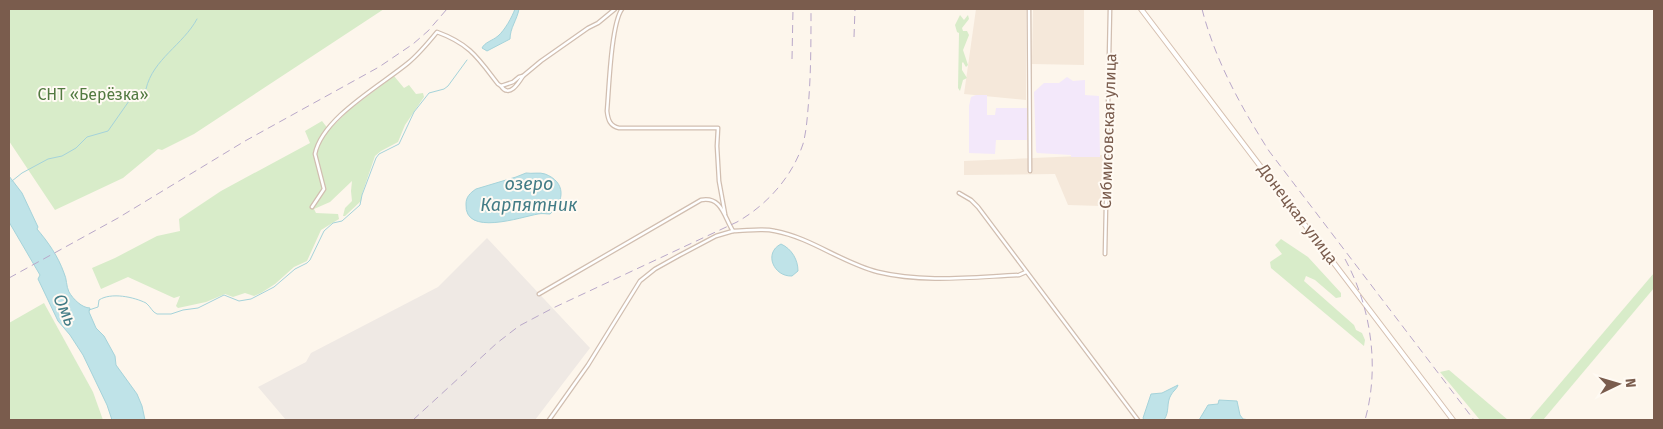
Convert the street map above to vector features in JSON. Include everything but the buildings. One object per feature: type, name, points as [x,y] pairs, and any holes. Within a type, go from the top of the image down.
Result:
[{"type":"main road","name":"Донецкая улица","points":[[1141,9],[1453,420]]},
{"type":"street","points":[[312,207],[324,189],[315,154],[327,129],[344,111],[409,62],[437,32],[474,52],[507,91],[515,87],[523,76],[541,61],[598,23],[615,9]]},
{"type":"street","points":[[622,9],[616,23],[607,111],[608,118],[614,127],[619,128],[718,128],[718,181],[726,217]]},
{"type":"street","points":[[1029,9],[1030,171]]},
{"type":"street","name":"Сибмисовская улица","points":[[1105,254],[1110,9]]},
{"type":"street","points":[[501,86],[523,76]]},
{"type":"street","points":[[959,194],[978,207],[1138,420]]},
{"type":"street","points":[[539,294],[701,200],[713,200],[726,217],[733,231]]},
{"type":"street","points":[[549,420],[588,365],[640,282],[655,269],[716,236],[733,231],[761,229],[776,231],[807,242],[857,265],[896,276],[973,277],[1019,275],[1026,272]]},
{"type":"shaded area","points":[[976,9],[1026,9],[1026,100],[964,94]]},
{"type":"shaded area","points":[[1033,9],[1084,9],[1084,65],[1032,64]]},
{"type":"shaded area","points":[[1067,77],[1073,81],[1085,80],[1085,95],[1099,96],[1100,157],[1071,157],[1071,155],[1037,153],[1036,151],[1034,92],[1044,83],[1059,83]]},
{"type":"shaded area","points":[[987,95],[987,115],[995,115],[996,108],[1027,108],[1027,140],[996,140],[995,154],[969,153],[969,106],[971,97]]},
{"type":"shaded area","points":[[1103,155],[1101,206],[1068,205],[1055,174],[964,175],[964,161]]},
{"type":"shaded area","points":[[487,238],[590,348],[535,420],[286,420],[258,387],[306,362],[311,353],[438,287]]},
{"type":"green space","name":"СНТ «Берёзка»","points":[[9,9],[384,9],[194,134],[162,150],[158,149],[123,178],[55,210],[9,141]]},
{"type":"green space","points":[[960,15],[964,20],[968,15],[969,19],[962,28],[969,35],[963,50],[968,65],[966,67],[962,63],[962,70],[967,78],[963,80],[960,91],[958,88],[959,33],[955,25]]},
{"type":"green space","points":[[394,76],[404,88],[409,85],[416,94],[423,93],[424,97],[405,125],[398,142],[375,156],[361,201],[343,216],[345,208],[352,201],[352,181],[330,202],[314,209],[316,213],[338,214],[339,219],[321,230],[307,261],[294,267],[275,284],[254,296],[245,293],[233,297],[225,294],[206,302],[178,308],[176,306],[180,296],[174,298],[128,277],[101,289],[92,268],[157,236],[180,231],[179,219],[221,191],[310,143],[305,131],[322,121],[329,130],[349,110]]},
{"type":"green space","points":[[1281,239],[1308,257],[1341,293],[1341,297],[1336,298],[1315,280],[1306,276],[1304,281],[1354,325],[1356,330],[1362,333],[1365,340],[1364,346],[1271,268],[1270,262],[1282,254],[1275,245]]},
{"type":"green space","points":[[1654,273],[1654,288],[1543,420],[1529,420]]},
{"type":"green space","points":[[44,303],[93,392],[103,420],[9,420],[9,323]]},
{"type":"green space","points":[[1449,370],[1508,420],[1480,420],[1440,372]]},
{"type":"water","points":[[515,9],[519,9],[510,39],[487,51],[482,48],[501,33]]},
{"type":"water","name":"озеро Карпятник","points":[[526,173],[545,174],[552,177],[560,187],[561,198],[550,214],[540,214],[507,221],[483,222],[474,220],[468,214],[467,199],[476,189]]},
{"type":"water","name":"Омь","points":[[9,176],[22,193],[38,227],[37,229],[59,261],[69,292],[78,303],[90,308],[89,312],[96,328],[104,336],[115,356],[116,365],[137,394],[145,420],[112,420],[107,405],[83,355],[58,321],[38,279],[40,275],[9,222]]},
{"type":"water","points":[[781,244],[794,255],[797,263],[798,271],[792,276],[780,273],[773,264],[773,253]]},
{"type":"water","points":[[1178,385],[1170,398],[1164,420],[1144,420],[1151,394],[1162,393]]},
{"type":"water","points":[[1219,400],[1237,401],[1240,415],[1243,419],[1250,420],[1199,420],[1208,405],[1218,404]]},
{"type":"waterway","points":[[12,181],[22,173],[48,159],[62,156],[76,148],[87,137],[108,131],[129,101],[146,89],[155,69],[184,37],[197,19]]},
{"type":"waterway","points":[[89,310],[98,307],[99,300],[116,296],[129,297],[146,303],[157,314],[171,314],[198,308],[224,295],[239,301],[251,299],[274,287],[295,269],[310,260],[324,231],[333,223],[342,221],[360,205],[376,158],[379,154],[399,144],[414,112],[429,93],[448,86],[467,60]]},
{"type":"railway","points":[[9,278],[118,218],[245,141],[379,67],[413,44],[428,31],[447,9]]},
{"type":"railway","points":[[792,59],[793,9]]},
{"type":"railway","points":[[413,420],[497,343],[519,326],[553,308],[737,222],[768,199],[792,168],[804,140],[810,84],[811,9]]},
{"type":"railway","points":[[854,37],[855,9]]},
{"type":"railway","points":[[1202,9],[1214,47],[1230,83],[1269,151],[1474,420]]},
{"type":"railway","points":[[1345,259],[1361,297],[1367,317],[1370,338],[1372,379],[1370,400],[1365,420]]}]
